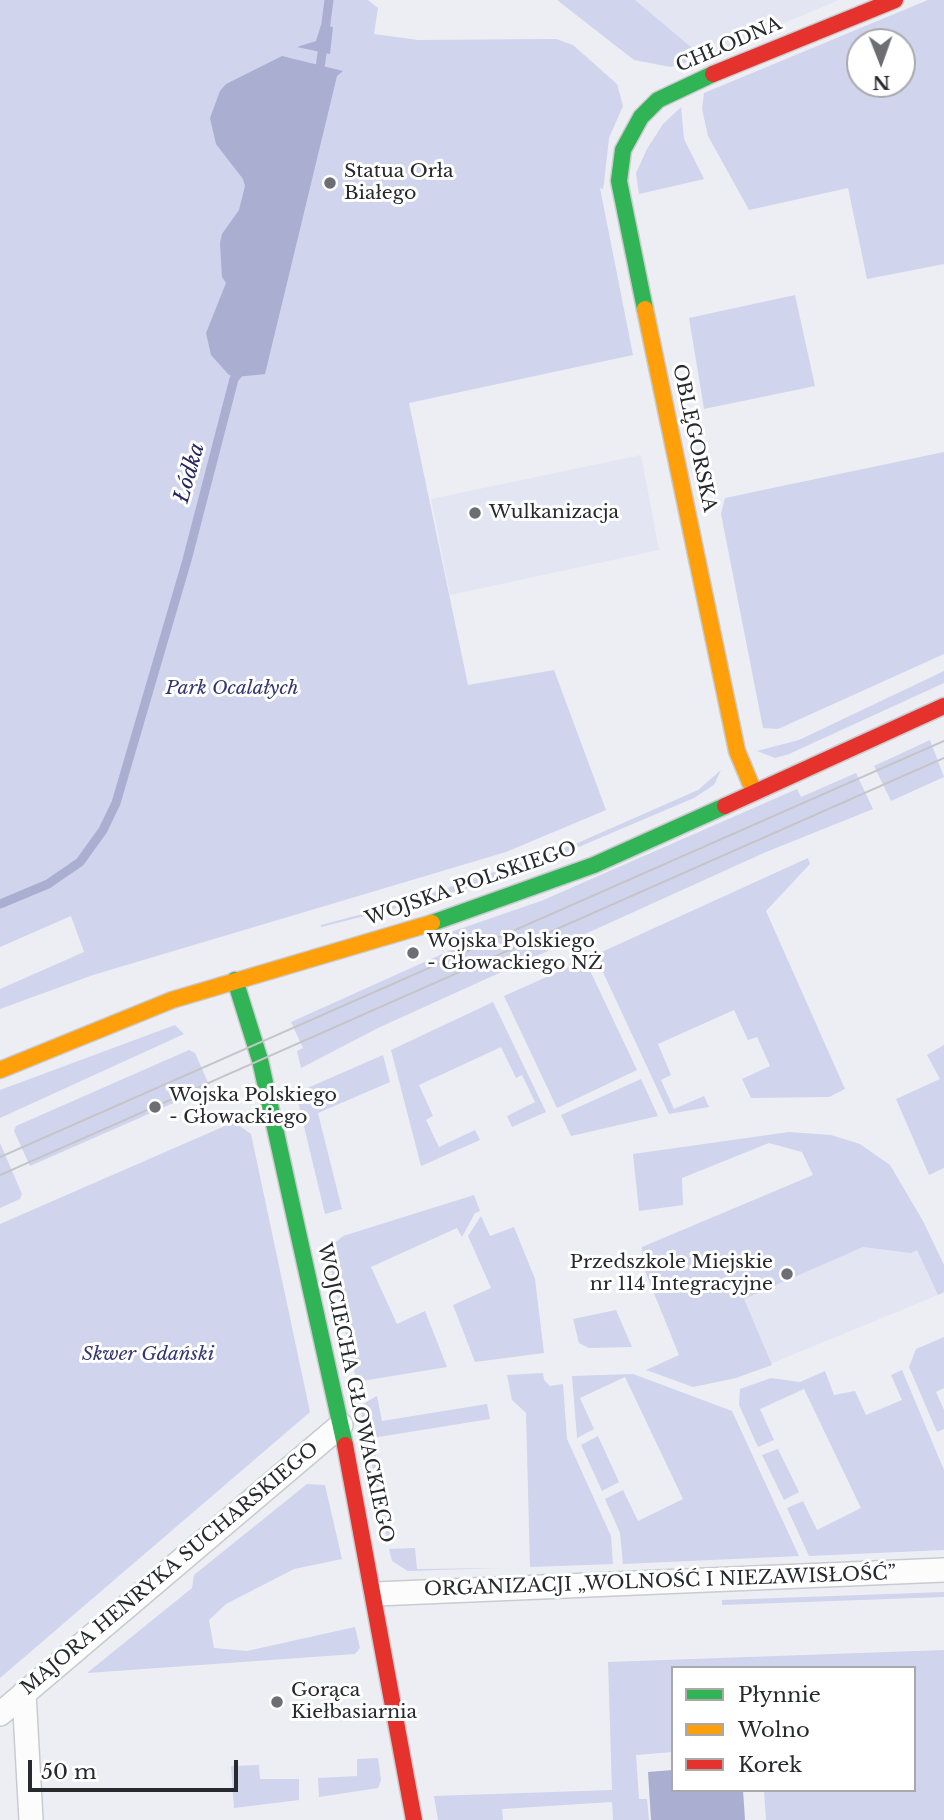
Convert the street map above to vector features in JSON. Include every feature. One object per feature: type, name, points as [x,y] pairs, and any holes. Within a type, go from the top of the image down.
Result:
[{"type":"street","name":"CHŁODNA","points":[[657,100],[685,85],[895,0]]},
{"type":"street","name":"OBLĘGORSKA","points":[[657,100],[641,117],[623,150],[620,181],[737,751],[754,792]]},
{"type":"street","name":"WOJSKA POLSKIEGO","points":[[0,1070],[172,1000],[235,979],[405,932],[491,904],[594,865],[944,706]]},
{"type":"street","name":"WOJCIECHA GŁOWACKIEGO","points":[[235,979],[260,1060],[341,1425],[376,1594],[414,1820]]},
{"type":"street","name":"MAJORA HENRYKA SUCHARSKIEGO","points":[[0,1714],[341,1425]]},
{"type":"street","name":"ORGANIZACJI „WOLNOŚĆ I NIEZAWISŁOŚĆ”","points":[[376,1594],[944,1570]]},
{"type":"street","points":[[24,1693],[31,1820]]},
{"type":"shaded area","points":[[635,0],[839,0],[703,57]]},
{"type":"shaded area","points":[[321,25],[333,27],[330,54],[297,47],[316,41]]},
{"type":"shaded area","points":[[282,56],[343,71],[337,76],[265,374],[236,377],[229,375],[211,355],[206,333],[226,283],[222,277],[222,234],[239,210],[245,186],[243,179],[216,144],[210,118],[220,91],[226,84]]},
{"type":"shaded area","points":[[641,455],[659,550],[450,595],[431,499]]},
{"type":"shaded area","name":"Przedszkole Miejskie nr 114 Integracyjne","points":[[879,1169],[938,1295],[736,1378],[679,1355],[643,1266]]},
{"type":"shaded area","points":[[671,1770],[671,1792],[743,1792],[745,1820],[651,1820],[648,1772]]},
{"type":"green space","name":"Park Ocalałych","points":[[0,0],[368,0],[378,8],[374,34],[418,40],[556,39],[573,45],[617,84],[623,106],[609,138],[603,189],[600,188],[633,355],[409,403],[468,685],[554,670],[606,810],[506,852],[93,975],[0,1009],[0,989],[84,952],[71,916],[0,947]]},
{"type":"green space","points":[[557,0],[635,0],[703,57],[671,67],[634,60]]},
{"type":"green space","points":[[928,0],[944,0],[944,264],[867,279],[848,188],[749,210],[708,136],[702,109],[704,93],[846,34],[846,98],[916,98],[916,28],[861,28]]},
{"type":"green space","points":[[681,107],[684,139],[704,179],[639,194],[636,173],[647,149],[663,124]]},
{"type":"green space","points":[[795,295],[815,386],[704,409],[689,318]]},
{"type":"green space","points":[[944,452],[944,654],[778,729],[763,728],[721,514],[725,498]]},
{"type":"green space","points":[[944,671],[944,683],[789,754],[775,758],[757,751],[799,740]]},
{"type":"green space","points":[[930,740],[944,777],[891,801],[874,766]]},
{"type":"green space","points":[[721,770],[714,785],[694,798],[522,871],[437,898],[321,927],[400,904],[573,845],[698,790]]},
{"type":"green space","points":[[856,773],[873,809],[766,852],[378,1028],[301,1068],[297,1051],[303,1048],[291,1022],[451,950],[445,934],[541,901],[797,789],[801,797]]},
{"type":"green space","points":[[808,858],[810,864],[766,911],[845,1089],[829,1097],[751,1098],[742,1079],[770,1066],[757,1037],[748,1040],[734,1010],[658,1044],[671,1075],[661,1080],[674,1109],[704,1096],[709,1107],[669,1114],[595,955]]},
{"type":"green space","points":[[585,960],[637,1070],[557,1108],[504,996]]},
{"type":"green space","points":[[493,1002],[546,1112],[512,1127],[507,1116],[535,1102],[522,1075],[516,1078],[501,1047],[419,1085],[433,1116],[426,1120],[439,1147],[475,1130],[480,1140],[421,1166],[391,1050]]},
{"type":"green space","points":[[175,1025],[184,1034],[0,1118],[0,1090]]},
{"type":"green space","points":[[944,1045],[944,1168],[929,1175],[896,1099],[940,1079],[927,1055]]},
{"type":"green space","points":[[189,1050],[195,1053],[210,1087],[30,1166],[14,1131],[16,1126]]},
{"type":"green space","points":[[383,1055],[390,1082],[318,1113],[342,1209],[325,1214],[296,1093]]},
{"type":"green space","points":[[641,1079],[658,1116],[571,1136],[561,1115]]},
{"type":"green space","name":"Skwer Gdański","points":[[234,1122],[251,1134],[310,1412],[0,1678],[0,1224]]},
{"type":"green space","name":"Przedszkole Miejskie nr 114 Integracyjne","points":[[789,1132],[831,1135],[860,1144],[890,1165],[923,1221],[944,1265],[944,1292],[938,1295],[917,1250],[911,1253],[863,1247],[744,1299],[772,1365],[736,1378],[693,1387],[646,1370],[679,1355],[643,1266],[642,1247],[813,1175],[802,1152],[769,1143],[682,1178],[683,1205],[639,1211],[633,1154]]},
{"type":"green space","points":[[0,1143],[22,1194],[20,1199],[0,1208]]},
{"type":"green space","points":[[474,1195],[480,1211],[475,1213],[462,1237],[457,1228],[371,1267],[397,1324],[425,1311],[447,1367],[362,1381],[356,1379],[328,1257],[330,1247],[343,1236]]},
{"type":"green space","points":[[481,1216],[490,1236],[514,1227],[535,1279],[544,1353],[475,1362],[453,1305],[491,1288],[468,1236]]},
{"type":"green space","points":[[616,1310],[632,1347],[589,1348],[579,1343],[573,1319]]},
{"type":"green space","points":[[944,1337],[944,1388],[936,1392],[944,1410],[944,1429],[937,1432],[909,1367],[916,1349]]},
{"type":"green space","points":[[902,1370],[944,1470],[944,1550],[809,1556],[787,1508],[803,1501],[817,1530],[861,1508],[804,1389],[760,1409],[774,1440],[758,1447],[739,1405],[740,1389],[771,1378],[800,1382],[825,1371],[834,1395],[855,1391],[866,1415],[902,1400],[891,1375]]},
{"type":"green space","points":[[543,1373],[544,1380],[550,1386],[563,1384],[567,1439],[611,1536],[613,1564],[530,1567],[526,1413],[512,1400],[507,1375]]},
{"type":"green space","points":[[633,1374],[732,1411],[799,1556],[623,1564],[620,1533],[605,1499],[623,1490],[638,1521],[683,1499],[625,1377],[580,1398],[594,1429],[577,1438],[572,1376]]},
{"type":"green space","points":[[377,1396],[382,1421],[487,1404],[490,1419],[372,1438],[393,1539],[387,1539],[361,1412],[363,1404]]},
{"type":"green space","points":[[598,1436],[619,1482],[602,1491],[581,1445]]},
{"type":"green space","points":[[778,1449],[799,1492],[784,1500],[762,1455]]},
{"type":"green space","points":[[307,1484],[325,1485],[342,1559],[294,1569],[226,1604],[209,1620],[214,1648],[247,1651],[355,1627],[360,1648],[355,1654],[87,1673],[192,1588],[194,1575]]},
{"type":"green space","points":[[415,1548],[417,1569],[502,1568],[408,1571],[392,1561],[389,1549]]},
{"type":"green space","points":[[944,1592],[944,1597],[722,1605],[722,1600]]},
{"type":"green space","points":[[944,1650],[944,1820],[766,1820],[764,1792],[916,1792],[916,1666],[671,1666],[671,1752],[636,1755],[639,1799],[647,1799],[649,1820],[613,1820],[612,1802],[502,1809],[503,1820],[438,1820],[434,1796],[612,1790],[608,1662]]},
{"type":"green space","points":[[378,1758],[381,1780],[378,1788],[319,1797],[318,1778],[357,1776],[357,1759]]},
{"type":"green space","points":[[259,1765],[260,1779],[299,1779],[299,1800],[234,1808],[231,1766]]},
{"type":"waterway","name":"Łódka","points":[[319,76],[329,0]]},
{"type":"waterway","name":"Łódka","points":[[0,904],[48,884],[80,862],[103,830],[116,803],[187,560],[234,379],[243,368]]},
{"type":"tram line","points":[[0,1157],[944,741]]},
{"type":"tram line","points":[[0,1175],[944,758]]},
{"type":"traffic: fast","points":[[645,309],[619,181],[623,150],[641,117],[658,100],[713,74]]},
{"type":"traffic: fast","points":[[432,923],[594,865],[725,806]]},
{"type":"traffic: fast","points":[[235,980],[260,1060],[345,1445]]},
{"type":"traffic: slow","points":[[645,309],[737,751],[754,792]]},
{"type":"traffic: slow","points":[[0,1070],[172,1000],[432,923]]},
{"type":"traffic: jam","points":[[713,74],[895,0]]},
{"type":"traffic: jam","points":[[725,806],[944,706]]},
{"type":"traffic: jam","points":[[345,1445],[414,1820]]},
{"type":"place","name":"Statua Orła Białego","points":[[330,183]]},
{"type":"place","name":"Wulkanizacja","points":[[475,513]]},
{"type":"place","name":"Wojska Polskiego - Głowackiego NŻ","points":[[413,953]]},
{"type":"place","name":"Wojska Polskiego - Głowackiego","points":[[155,1107]]},
{"type":"place","name":"Przedszkole Miejskie nr 114 Integracyjne","points":[[787,1274]]},
{"type":"place","name":"Gorąca Kiełbasiarnia","points":[[277,1702]]}]
